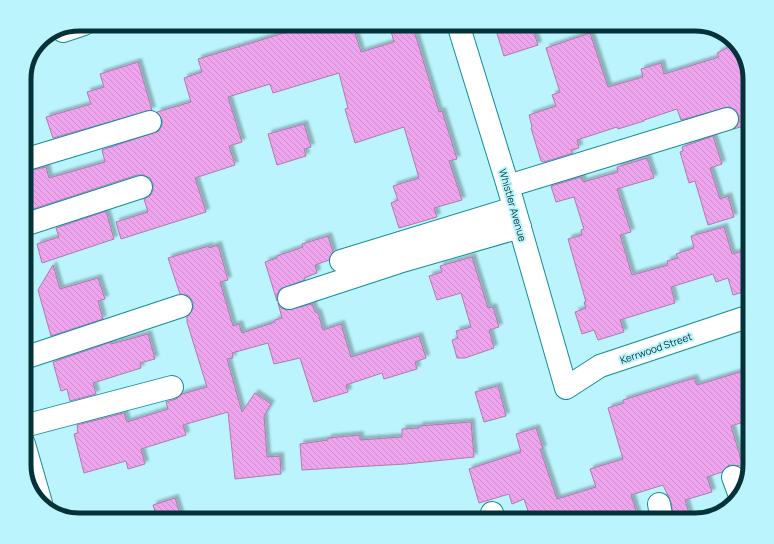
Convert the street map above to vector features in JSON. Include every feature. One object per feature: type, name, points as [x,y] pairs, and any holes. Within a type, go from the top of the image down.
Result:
[{"type":"street","name":"Whistler Avenue","points":[[460,31],[508,186],[566,388]]},
{"type":"street","points":[[508,186],[727,119]]},
{"type":"street","points":[[31,158],[150,122]]},
{"type":"street","points":[[31,223],[141,187]]},
{"type":"street","points":[[341,261],[517,217]]},
{"type":"street","points":[[289,298],[400,262],[517,217]]},
{"type":"street","points":[[31,356],[181,306]]},
{"type":"street","name":"Kerrwood Street","points":[[566,388],[600,366],[743,318]]},
{"type":"street","points":[[31,424],[172,387]]},
{"type":"building","points":[[291,31],[354,31],[361,52],[394,42],[391,31],[414,31],[439,112],[442,111],[457,159],[449,161],[462,200],[434,208],[437,217],[399,228],[391,203],[398,200],[393,186],[419,178],[404,127],[355,143],[345,109],[348,108],[339,73],[273,93],[270,84],[228,97],[242,142],[229,146],[235,165],[195,178],[206,212],[121,239],[116,222],[148,212],[144,199],[151,195],[153,184],[150,178],[143,175],[137,175],[31,210],[31,170],[46,167],[49,178],[105,162],[102,150],[159,131],[162,125],[162,119],[157,112],[191,102],[184,78],[202,72],[198,59]]},
{"type":"building","points":[[496,31],[533,31],[538,45],[504,56]]},
{"type":"building","points":[[590,33],[608,87],[643,77],[641,69],[661,63],[664,74],[719,57],[717,53],[730,46],[737,55],[743,73],[743,126],[734,129],[739,122],[739,116],[736,110],[729,107],[681,120],[677,109],[644,121],[618,129],[617,127],[577,140],[579,148],[571,150],[573,153],[544,162],[541,161],[531,128],[529,115],[556,106],[552,95],[560,92],[546,48]]},
{"type":"building","points":[[138,62],[152,110],[53,138],[46,117],[91,104],[87,92],[104,87],[100,74]]},
{"type":"building","points":[[304,124],[311,147],[304,149],[306,156],[277,165],[268,134]]},
{"type":"building","points":[[713,136],[722,164],[710,168],[720,199],[728,196],[734,217],[708,225],[695,181],[689,183],[680,152],[683,151],[682,147]]},
{"type":"building","points":[[647,158],[654,178],[617,189],[631,232],[620,235],[632,275],[668,265],[667,261],[678,258],[676,254],[694,248],[691,236],[724,227],[732,254],[743,251],[743,292],[733,295],[728,278],[716,282],[713,274],[671,287],[675,303],[620,320],[624,332],[598,340],[594,330],[582,334],[575,312],[586,308],[584,302],[586,302],[568,239],[582,235],[581,230],[584,229],[574,197],[556,202],[551,186],[581,177],[583,182],[618,172],[617,167]]},
{"type":"building","points":[[106,211],[114,239],[42,263],[37,244],[59,237],[56,228]]},
{"type":"building","points":[[328,236],[333,252],[329,260],[315,265],[317,273],[304,278],[305,280],[280,289],[277,295],[277,301],[265,262],[303,247],[302,244]]},
{"type":"building","points":[[218,245],[228,280],[220,282],[233,326],[239,324],[242,333],[275,322],[275,320],[282,318],[278,303],[281,308],[287,310],[312,304],[315,312],[318,313],[323,330],[341,324],[351,357],[419,336],[426,358],[415,362],[417,369],[384,379],[382,373],[346,385],[348,392],[314,402],[300,358],[274,364],[268,343],[232,353],[233,358],[227,359],[242,412],[255,393],[271,404],[264,416],[267,457],[280,456],[281,474],[235,479],[228,412],[183,425],[186,435],[141,449],[145,464],[128,469],[126,461],[84,473],[74,434],[78,433],[77,425],[124,413],[127,422],[168,409],[166,402],[176,399],[182,394],[207,387],[187,322],[187,317],[193,309],[193,302],[189,296],[180,294],[168,258],[209,246],[209,248]]},
{"type":"building","points":[[472,257],[488,308],[493,307],[499,327],[489,330],[494,348],[465,358],[457,358],[452,340],[458,338],[456,331],[471,327],[461,293],[437,300],[429,276],[442,272],[440,266]]},
{"type":"building","points":[[53,265],[60,289],[98,278],[105,299],[98,301],[103,319],[51,336],[38,290]]},
{"type":"building","points":[[148,334],[155,359],[140,363],[141,368],[93,383],[96,394],[70,401],[67,389],[61,391],[53,362],[111,342],[111,344]]},
{"type":"building","points":[[743,371],[743,422],[731,426],[743,466],[729,465],[722,472],[707,477],[712,492],[685,500],[689,513],[673,513],[671,502],[663,485],[631,495],[637,513],[529,513],[524,499],[512,504],[509,494],[479,503],[469,469],[521,452],[516,434],[536,428],[543,449],[540,449],[557,499],[596,487],[590,469],[623,459],[608,408],[624,403],[623,400],[694,378],[697,385]]},
{"type":"building","points":[[498,386],[506,416],[484,422],[475,392]]},
{"type":"building","points":[[471,422],[474,457],[405,464],[302,470],[300,444],[328,440],[328,438],[360,435],[360,440],[402,437],[402,429],[419,428],[419,426]]},
{"type":"building","points":[[175,498],[180,513],[156,513],[153,505]]}]
